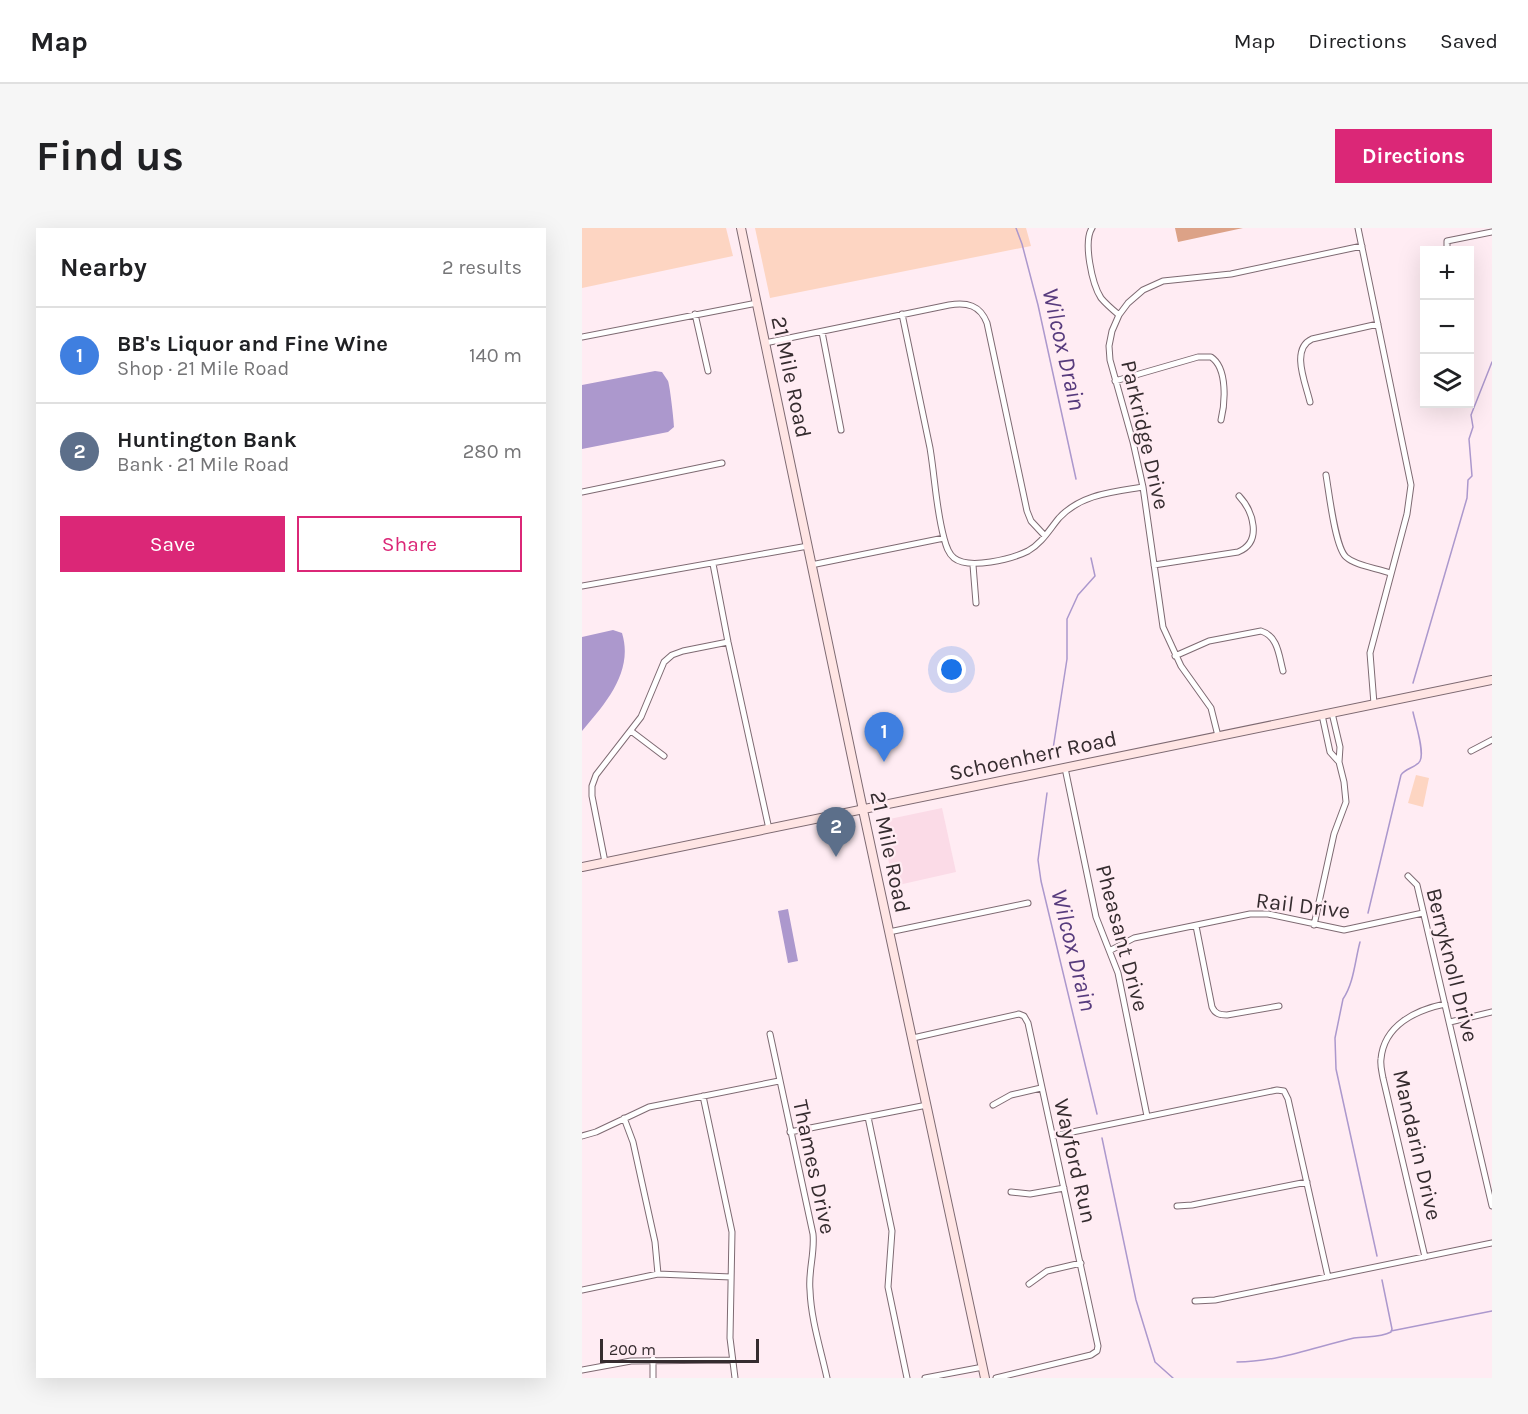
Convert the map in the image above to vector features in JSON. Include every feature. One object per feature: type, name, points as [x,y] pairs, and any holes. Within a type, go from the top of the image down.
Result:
[{"type":"street","name":"21 Mile Road","points":[[741,228],[862,810],[985,1378]]},
{"type":"street","points":[[1092,228],[1087,239],[1095,282],[1101,297],[1119,315]]},
{"type":"street","points":[[1358,228],[1410,485],[1407,514],[1370,653],[1374,704]]},
{"type":"street","points":[[1446,246],[1447,241],[1492,232]]},
{"type":"street","name":"Parkridge Drive","points":[[1218,736],[1211,708],[1175,656],[1163,627],[1143,487],[1133,442],[1114,381],[1109,346],[1112,332],[1119,315],[1136,296],[1163,281],[1231,274],[1362,246]]},
{"type":"street","points":[[582,337],[757,303]]},
{"type":"street","points":[[765,343],[959,303],[975,307],[987,323],[1029,516],[1046,536]]},
{"type":"street","points":[[695,314],[708,371]]},
{"type":"street","points":[[902,314],[930,450],[944,538],[948,551],[955,559],[973,565],[1022,554],[1034,547],[1046,536],[1061,516],[1080,502],[1103,493],[1143,487]]},
{"type":"street","points":[[1310,402],[1301,363],[1305,342],[1378,324]]},
{"type":"street","points":[[822,332],[842,430]]},
{"type":"street","points":[[1114,381],[1197,357],[1211,357],[1219,366],[1225,393],[1221,420]]},
{"type":"street","points":[[582,492],[722,464]]},
{"type":"street","points":[[1326,475],[1338,540],[1344,555],[1354,561],[1390,573]]},
{"type":"street","points":[[1155,565],[1238,552],[1246,548],[1252,541],[1254,531],[1248,505],[1239,496]]},
{"type":"street","points":[[811,565],[944,538]]},
{"type":"street","points":[[582,586],[807,546]]},
{"type":"street","points":[[713,564],[769,829]]},
{"type":"street","points":[[973,565],[976,603]]},
{"type":"street","points":[[1175,656],[1209,641],[1261,631],[1268,634],[1274,641],[1282,670]]},
{"type":"street","points":[[605,862],[592,796],[592,786],[600,770],[631,731],[648,703],[661,666],[669,657],[683,651],[728,642]]},
{"type":"street","name":"Schoenherr Road","points":[[582,867],[1492,680]]},
{"type":"street","points":[[1314,925],[1334,834],[1346,802],[1339,762],[1340,747],[1332,713]]},
{"type":"street","points":[[1322,715],[1330,752],[1339,762]]},
{"type":"street","points":[[631,731],[664,756]]},
{"type":"street","points":[[1471,751],[1492,740]]},
{"type":"street","name":"Pheasant Drive","points":[[1065,768],[1096,917],[1111,950],[1118,974],[1147,1116]]},
{"type":"street","name":"Berryknoll Drive","points":[[1408,876],[1417,885],[1492,1206]]},
{"type":"street","points":[[890,932],[1028,903]]},
{"type":"street","name":"Rail Drive","points":[[1111,950],[1125,941],[1260,913],[1339,930],[1351,930],[1423,913]]},
{"type":"street","points":[[1196,926],[1212,1006],[1217,1013],[1227,1015],[1279,1006]]},
{"type":"street","name":"Mandarin Drive","points":[[1425,1257],[1383,1078],[1381,1059],[1386,1041],[1398,1024],[1423,1009],[1445,1004]]},
{"type":"street","points":[[1450,1022],[1492,1012]]},
{"type":"street","name":"Wayford Run","points":[[913,1038],[1019,1014],[1027,1019],[1081,1263],[1097,1351],[1090,1355],[996,1378]]},
{"type":"street","name":"Thames Drive","points":[[770,1034],[813,1234],[810,1296],[827,1378]]},
{"type":"street","points":[[582,1136],[596,1132],[650,1107],[779,1081]]},
{"type":"street","points":[[993,1105],[1011,1095],[1041,1088]]},
{"type":"street","points":[[1053,1136],[1277,1090],[1284,1091],[1288,1099],[1328,1277]]},
{"type":"street","points":[[703,1096],[731,1224],[733,1246],[730,1338],[735,1378]]},
{"type":"street","points":[[790,1132],[927,1105]]},
{"type":"street","points":[[868,1117],[892,1231],[888,1287],[907,1378]]},
{"type":"street","points":[[624,1118],[633,1142],[655,1242],[658,1274]]},
{"type":"street","points":[[1177,1206],[1307,1182]]},
{"type":"street","points":[[1011,1192],[1030,1194],[1064,1188]]},
{"type":"street","points":[[1195,1301],[1215,1300],[1492,1243]]},
{"type":"street","points":[[1029,1284],[1051,1269],[1081,1263]]},
{"type":"street","points":[[582,1290],[658,1274],[731,1277]]},
{"type":"street","points":[[582,1370],[653,1359],[732,1360]]},
{"type":"street","points":[[653,1359],[653,1378]]},
{"type":"street","points":[[925,1378],[983,1367]]},
{"type":"shaded area","points":[[582,228],[726,228],[733,256],[582,288]]},
{"type":"shaded area","points":[[755,228],[1026,228],[1031,246],[770,298]]},
{"type":"shaded area","points":[[1175,228],[1243,228],[1178,242]]},
{"type":"shaded area","points":[[655,371],[662,372],[668,381],[674,427],[668,432],[582,449],[582,385]]},
{"type":"shaded area","points":[[613,630],[622,633],[625,647],[621,674],[600,710],[582,731],[582,637]]},
{"type":"shaded area","points":[[1416,775],[1429,778],[1423,807],[1408,803]]},
{"type":"shaded area","points":[[942,808],[956,872],[894,886],[880,821]]},
{"type":"shaded area","points":[[788,909],[798,961],[788,963],[778,911]]},
{"type":"waterway","name":"Wilcox Drain","points":[[1016,228],[1038,305],[1076,479]]},
{"type":"waterway","points":[[1413,683],[1467,498],[1468,480],[1472,476],[1469,439],[1473,427],[1471,415],[1492,362]]},
{"type":"waterway","name":"Wilcox Drain","points":[[1053,749],[1067,659],[1067,619],[1078,595],[1095,576],[1091,558]]},
{"type":"waterway","points":[[1368,913],[1401,775],[1418,763],[1421,757],[1421,744],[1413,712]]},
{"type":"waterway","name":"Wilcox Drain","points":[[1047,793],[1038,860],[1041,881],[1097,1114]]},
{"type":"waterway","points":[[1360,942],[1352,979],[1343,999],[1335,1038],[1336,1069],[1377,1256]]},
{"type":"waterway","name":"Wilcox Drain","points":[[1102,1138],[1136,1300],[1155,1362],[1173,1378]]},
{"type":"waterway","points":[[1237,1362],[1267,1360],[1354,1338],[1378,1336],[1391,1332],[1382,1280]]},
{"type":"waterway","points":[[1391,1331],[1492,1311]]},
{"type":"place","name":"BB's Liquor and Fine Wine","points":[[884,762]]},
{"type":"place","name":"Huntington Bank","points":[[836,857]]}]
